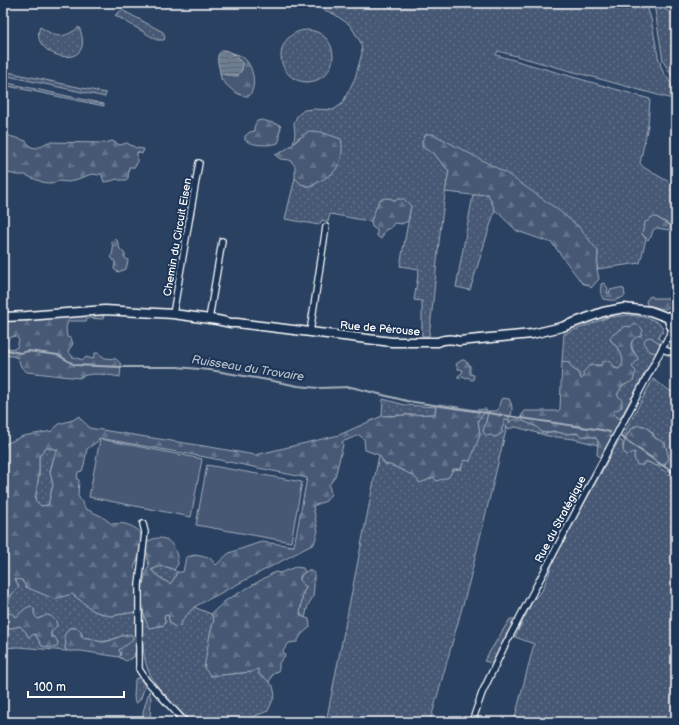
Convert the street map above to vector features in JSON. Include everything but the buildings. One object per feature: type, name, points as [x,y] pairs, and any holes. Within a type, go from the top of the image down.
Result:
[{"type":"street","name":"Chemin du Circuit Eisen","points":[[173,314],[199,164]]},
{"type":"street","points":[[310,332],[326,227]]},
{"type":"street","points":[[209,319],[222,241]]},
{"type":"street","name":"Rue de Pérouse","points":[[3,316],[28,316],[108,310],[173,314],[231,323],[392,342],[432,343],[441,341],[505,338],[532,334],[562,327],[603,312],[624,308],[650,311],[673,316]]},
{"type":"street","points":[[673,316],[669,324],[674,328]]},
{"type":"street","name":"Rue du Stratégique","points":[[472,722],[482,693],[503,649],[613,439],[674,328]]},
{"type":"street","points":[[662,350],[676,354]]},
{"type":"street","points":[[143,524],[145,532],[139,585],[139,669],[146,680],[185,722]]},
{"type":"green space","points":[[308,3],[646,3],[662,70],[676,91],[676,100],[498,51],[496,55],[650,99],[648,125],[640,163],[643,167],[676,186],[676,228],[656,217],[642,234],[646,239],[640,263],[597,269],[598,251],[434,154],[449,171],[440,232],[429,336],[422,336],[422,301],[414,300],[419,269],[400,266],[411,206],[395,202],[375,212],[371,221],[330,214],[328,222],[322,220],[319,225],[285,219],[295,178],[301,184],[311,187],[332,174],[299,137],[293,145],[295,134],[294,123],[297,116],[304,110],[333,110],[342,104],[355,78],[362,53],[361,43],[350,25],[334,14]]},
{"type":"green space","points":[[654,4],[676,15],[676,83],[663,61]]},
{"type":"green space","points":[[122,10],[163,32],[165,36],[164,40],[157,40],[115,15]]},
{"type":"green space","points":[[40,27],[52,34],[63,36],[79,27],[83,42],[80,51],[72,56],[62,56],[52,53],[43,46],[39,38]]},
{"type":"green space","points":[[307,30],[317,32],[325,38],[331,46],[333,56],[331,66],[325,74],[317,80],[307,82],[297,80],[289,74],[283,66],[281,56],[283,46],[289,38],[297,32]]},
{"type":"green space","points":[[232,53],[243,57],[250,66],[254,82],[249,96],[237,93],[221,79],[220,73],[227,75],[243,64]]},
{"type":"green space","points":[[3,71],[106,93],[105,97],[3,75]]},
{"type":"green space","points":[[3,82],[104,104],[104,106],[3,85]]},
{"type":"green space","points":[[262,120],[280,125],[280,138],[278,143],[261,145],[245,140],[245,136],[250,132],[255,131],[254,127],[257,121]]},
{"type":"green space","points":[[309,131],[321,132],[341,139],[342,143],[341,158],[337,168],[330,175],[311,187],[301,184],[295,178],[295,166],[290,160],[280,159],[275,155],[289,147]]},
{"type":"green space","points":[[3,134],[26,141],[31,147],[37,148],[48,142],[105,143],[112,141],[120,145],[127,143],[136,148],[144,149],[142,154],[137,152],[137,163],[135,167],[129,167],[128,178],[126,180],[117,179],[104,182],[101,173],[99,175],[92,174],[69,182],[58,181],[52,184],[42,182],[25,175],[3,172]]},
{"type":"green space","points":[[426,134],[433,134],[506,173],[557,209],[579,227],[598,251],[597,269],[599,279],[591,288],[582,283],[552,243],[517,231],[495,210],[488,194],[473,195],[445,192],[449,171],[434,154],[422,147],[422,141]]},
{"type":"green space","points":[[488,194],[495,210],[470,290],[456,287],[473,195]]},
{"type":"green space","points":[[386,198],[395,201],[398,199],[404,199],[411,206],[408,221],[402,224],[394,223],[390,229],[386,229],[381,239],[377,236],[377,230],[372,227],[371,221],[379,200]]},
{"type":"green space","points":[[652,217],[656,217],[671,226],[669,230],[657,228],[653,230],[651,237],[648,240],[642,234],[645,222]]},
{"type":"green space","points":[[114,239],[117,240],[120,249],[125,254],[125,258],[128,260],[126,268],[118,272],[114,269],[115,262],[111,257],[113,250],[112,243]]},
{"type":"green space","points":[[604,283],[608,288],[607,293],[609,293],[610,290],[619,288],[624,289],[625,296],[614,300],[603,299],[601,294],[601,284]]},
{"type":"green space","points":[[652,296],[653,298],[669,298],[673,300],[673,306],[664,309],[647,305],[646,301]]},
{"type":"green space","points":[[100,314],[104,316],[103,319],[88,318],[86,321],[68,321],[66,328],[67,337],[71,338],[73,344],[68,351],[73,357],[83,360],[86,357],[93,359],[95,353],[98,353],[105,358],[116,359],[121,364],[120,377],[94,374],[79,378],[27,372],[21,367],[18,358],[3,355],[3,347],[14,349],[17,347],[19,340],[15,336],[3,338],[3,320],[23,320]]},
{"type":"green space","points":[[628,315],[647,318],[659,323],[663,327],[663,333],[661,332],[658,338],[662,341],[660,344],[651,337],[649,351],[656,353],[620,419],[613,414],[617,395],[637,356],[632,346],[633,339],[635,337],[630,327],[619,330],[610,340],[621,354],[623,362],[619,369],[601,365],[591,365],[584,377],[581,379],[578,372],[573,369],[569,363],[562,361],[564,334],[609,317]]},
{"type":"green space","points":[[633,325],[639,325],[643,330],[641,336],[636,337],[631,342],[632,350],[638,359],[632,367],[636,371],[633,381],[622,386],[617,395],[622,400],[622,407],[614,411],[613,414],[620,419],[613,437],[601,457],[597,455],[598,441],[595,437],[582,436],[577,433],[566,434],[553,431],[545,433],[541,432],[537,427],[523,421],[521,416],[525,411],[558,411],[560,409],[562,361],[569,363],[573,369],[578,372],[581,379],[584,377],[583,373],[589,366],[601,365],[603,362],[607,361],[612,363],[614,368],[619,369],[623,362],[621,354],[610,339],[611,336],[626,326],[630,327]]},
{"type":"green space","points":[[651,337],[660,344],[656,353],[649,350],[645,346],[644,341],[646,338]]},
{"type":"green space","points":[[462,360],[470,365],[470,374],[474,375],[473,380],[463,376],[459,379],[458,378],[463,370],[458,369],[456,364]]},
{"type":"green space","points":[[653,379],[676,395],[676,473],[664,465],[669,459],[666,450],[648,428],[636,426],[630,430],[625,438],[622,437]]},
{"type":"green space","points":[[502,398],[509,399],[512,407],[509,419],[504,420],[501,430],[503,432],[498,436],[486,436],[483,431],[489,411],[497,411]]},
{"type":"green space","points":[[383,399],[405,405],[436,407],[435,414],[382,416]]},
{"type":"green space","points":[[439,404],[476,410],[486,409],[478,420],[480,435],[470,461],[464,460],[461,469],[453,469],[449,477],[436,481],[434,477],[420,483],[411,475],[385,464],[379,455],[365,450],[364,439],[359,435],[342,442],[343,445],[335,477],[329,485],[331,494],[326,501],[313,506],[318,531],[314,544],[194,607],[184,618],[180,626],[175,627],[170,623],[168,615],[164,616],[164,625],[149,628],[146,621],[142,597],[144,580],[149,566],[145,543],[152,539],[158,538],[169,541],[172,545],[175,550],[178,564],[174,570],[168,567],[162,567],[151,570],[170,584],[177,572],[183,572],[186,557],[195,555],[210,558],[216,565],[229,553],[261,542],[294,546],[307,478],[205,457],[99,438],[98,441],[87,449],[82,471],[78,472],[78,496],[86,509],[101,516],[112,524],[126,524],[131,526],[138,530],[141,535],[141,550],[134,568],[138,571],[136,612],[110,616],[94,611],[72,594],[54,599],[26,587],[22,580],[15,579],[19,587],[12,594],[7,604],[3,603],[3,445],[23,436],[52,431],[59,424],[73,420],[79,416],[89,428],[255,455],[339,435],[382,416],[435,414],[436,407]],"holes":[[[45,448],[58,450],[54,457],[50,472],[53,485],[48,505],[41,506],[35,500],[39,474],[39,457]]]},
{"type":"green space","points":[[486,411],[489,411],[483,431],[500,430],[504,420],[509,419],[509,423],[511,420],[520,420],[538,427],[545,433],[554,432],[591,436],[598,441],[598,445],[574,439],[548,436],[516,427],[507,429],[507,426],[469,583],[430,722],[326,722],[379,455],[385,464],[419,476],[433,477],[461,469],[464,460],[480,435],[478,420]]},
{"type":"green space","points":[[638,425],[645,426],[655,438],[665,443],[669,459],[664,465],[657,466],[646,461],[643,465],[637,465],[634,457],[635,452],[627,455],[623,451],[627,436],[631,430]]},
{"type":"green space","points":[[100,439],[202,459],[191,517],[89,497]]},
{"type":"green space","points":[[619,440],[623,442],[625,454],[627,455],[635,452],[644,464],[645,461],[657,466],[676,479],[676,722],[630,722],[627,717],[574,722],[514,721],[534,644],[515,637],[533,600],[542,591],[554,560]]},
{"type":"green space","points":[[45,448],[59,450],[54,457],[50,472],[53,485],[48,505],[41,506],[35,501],[39,474],[39,457]]},
{"type":"green space","points":[[207,465],[302,482],[291,542],[196,525]]},
{"type":"green space","points":[[159,566],[171,568],[177,572],[170,584],[151,570]]},
{"type":"green space","points":[[295,567],[303,568],[305,572],[300,577],[300,582],[306,587],[303,593],[300,614],[309,619],[310,627],[301,635],[297,642],[289,643],[283,651],[285,656],[279,663],[279,670],[273,674],[269,682],[264,677],[260,676],[258,669],[251,672],[211,676],[204,668],[214,620],[211,614],[225,601],[275,572],[280,573]]},
{"type":"green space","points":[[309,570],[314,573],[314,587],[313,597],[308,605],[305,618],[300,614],[303,593],[306,587],[300,582],[300,580],[302,574]]},
{"type":"green space","points":[[15,578],[22,580],[26,587],[72,594],[94,611],[110,616],[136,612],[136,649],[134,657],[126,661],[119,657],[121,654],[119,650],[123,646],[127,634],[109,640],[98,641],[83,638],[80,630],[77,628],[69,628],[65,648],[67,651],[18,647],[3,648],[3,630],[20,626],[26,632],[35,634],[42,646],[55,637],[51,637],[52,629],[41,617],[38,619],[35,617],[34,609],[26,608],[16,617],[3,620],[3,603],[7,604],[12,594],[18,587]]},
{"type":"green space","points":[[31,606],[34,609],[35,616],[38,619],[47,615],[51,616],[56,621],[57,626],[52,630],[51,637],[55,637],[58,643],[57,647],[51,648],[42,646],[35,634],[28,637],[26,632],[20,626],[3,630],[3,620],[6,614],[11,613],[16,617],[26,608]]},
{"type":"green space","points":[[194,607],[211,614],[214,620],[210,634],[211,676],[251,672],[258,668],[273,686],[275,695],[268,711],[252,717],[250,722],[191,722],[161,691],[148,670],[143,649],[143,611],[150,628],[164,625],[164,616],[168,615],[170,623],[175,627]]},
{"type":"green space","points":[[510,619],[515,619],[492,663],[484,661]]},
{"type":"green space","points":[[69,628],[77,628],[80,630],[83,638],[89,638],[101,642],[128,635],[132,635],[133,639],[130,643],[119,650],[121,654],[119,657],[81,651],[67,651],[65,648],[66,643],[64,636]]},
{"type":"green space","points":[[138,678],[145,686],[141,698],[137,703],[135,702],[134,697],[135,679]]},
{"type":"green space","points":[[149,691],[151,698],[150,722],[143,722],[143,712]]},
{"type":"shaded area","points":[[225,50],[232,53],[243,64],[242,70],[238,75],[227,75],[220,73],[218,56],[221,51]]},
{"type":"waterway","name":"Ruisseau du Trovaire","points":[[3,349],[20,353],[28,351],[58,355],[75,365],[177,367],[210,370],[298,386],[318,388],[351,387],[407,401],[610,432]]},
{"type":"waterway","name":"Ruisseau du Trovaire","points":[[620,436],[676,475]]}]
